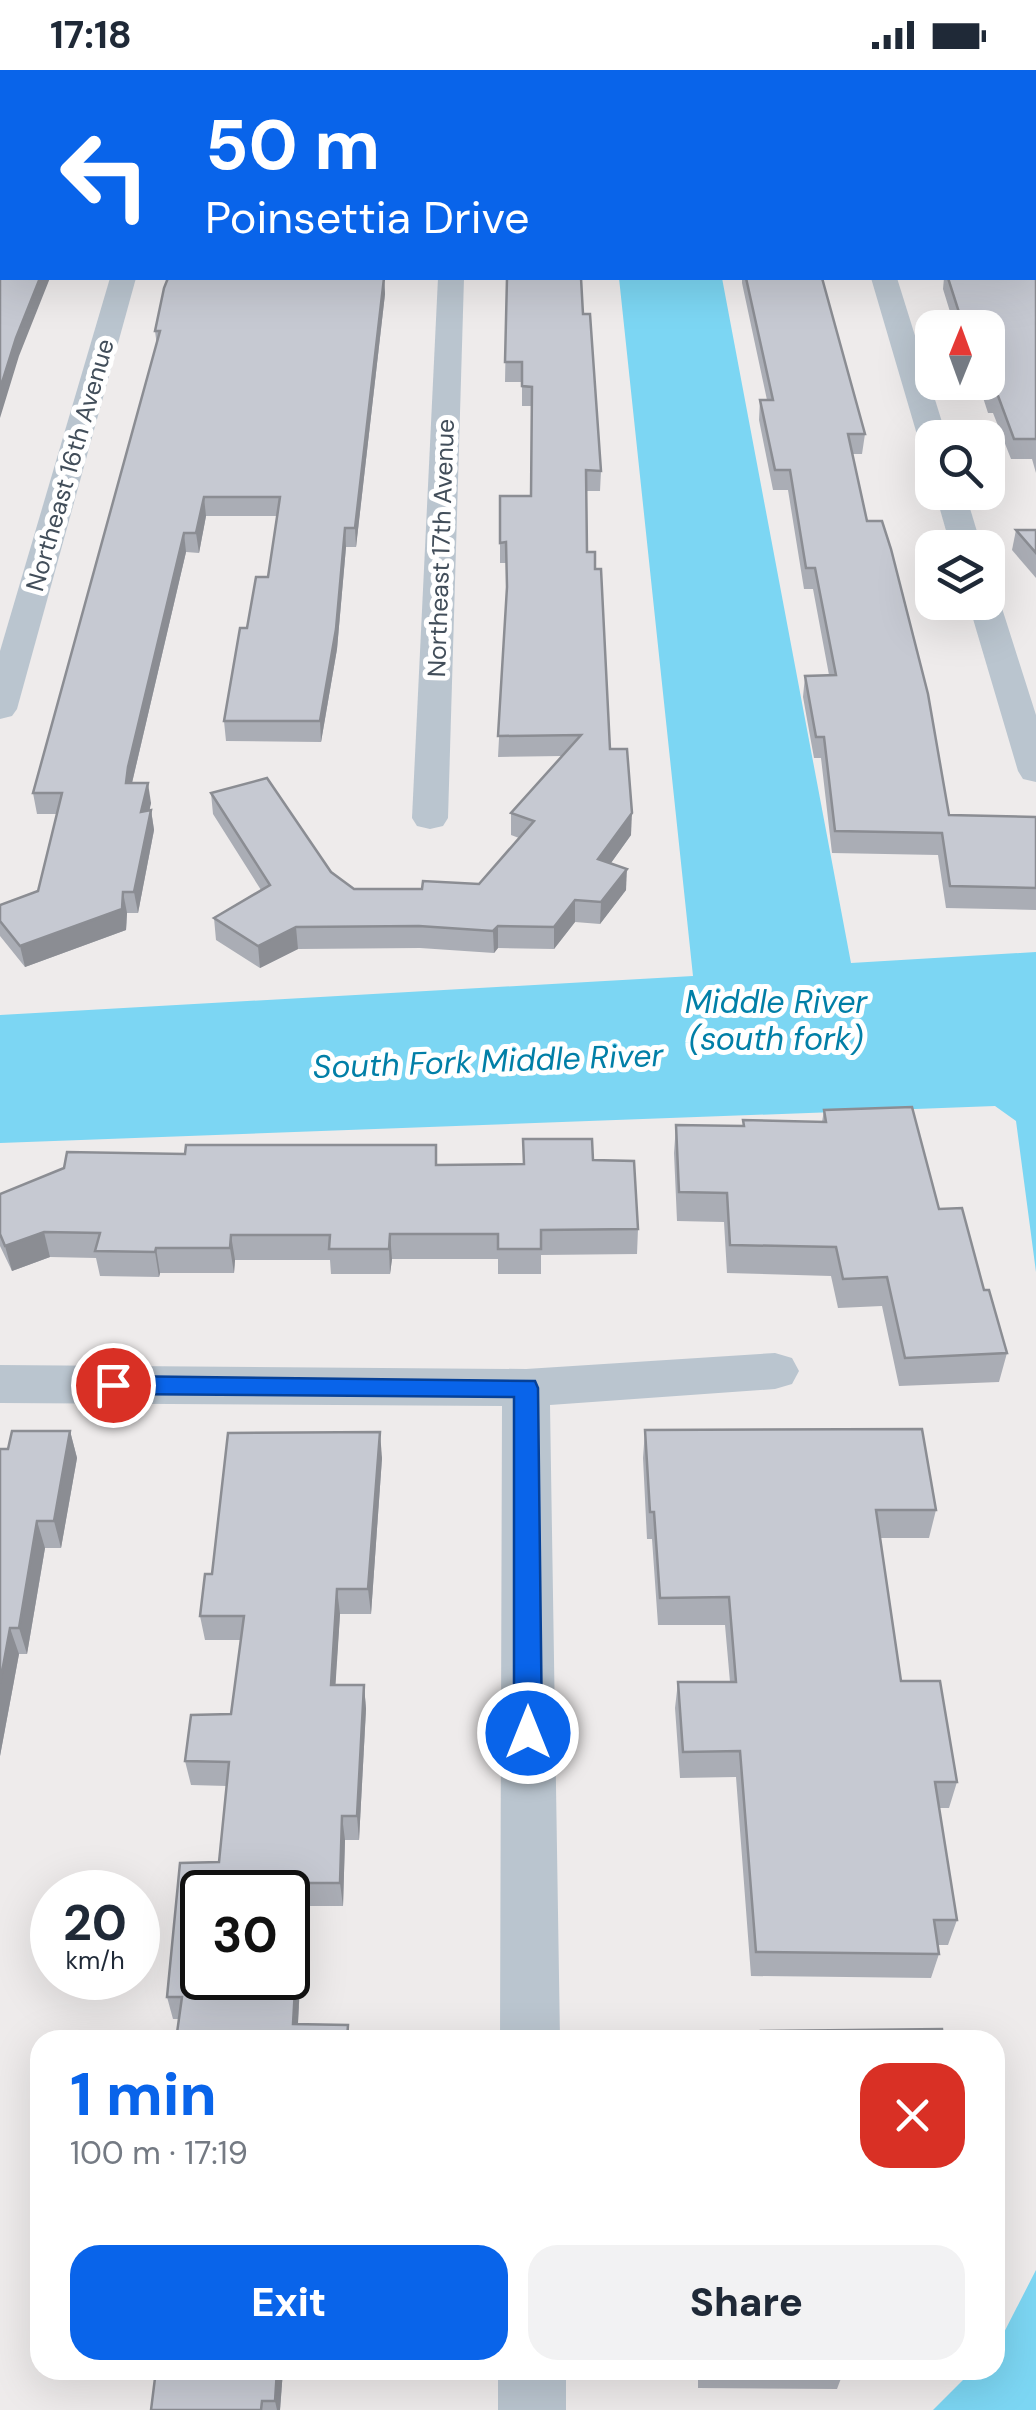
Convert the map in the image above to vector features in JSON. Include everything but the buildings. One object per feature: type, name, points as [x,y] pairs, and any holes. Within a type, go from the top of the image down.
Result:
[{"type":"street","name":"Northeast 16th Avenue","points":[[0,709],[122,280]]},
{"type":"street","name":"Northeast 17th Avenue","points":[[430,818],[451,280]]},
{"type":"street","points":[[885,280],[928,420]]},
{"type":"street","points":[[990,620],[1036,771]]},
{"type":"street","points":[[0,1384],[526,1388],[775,1371]]},
{"type":"street","points":[[526,1388],[530,2030]]},
{"type":"street","points":[[532,2380],[532,2410]]},
{"type":"water","name":"Middle River (south fork)","points":[[619,280],[722,280],[851,963],[1036,952],[1036,1272],[1016,1121],[995,1106],[0,1143],[0,1015],[693,976]]},
{"type":"water","points":[[1036,2270],[1036,2410],[933,2410],[963,2380],[1005,2380],[1005,2330]]},
{"type":"route","points":[[113,1385],[526,1388],[528,1733]]},
{"type":"water label","name":"South Fork Middle River","points":[[488,1061]]}]
